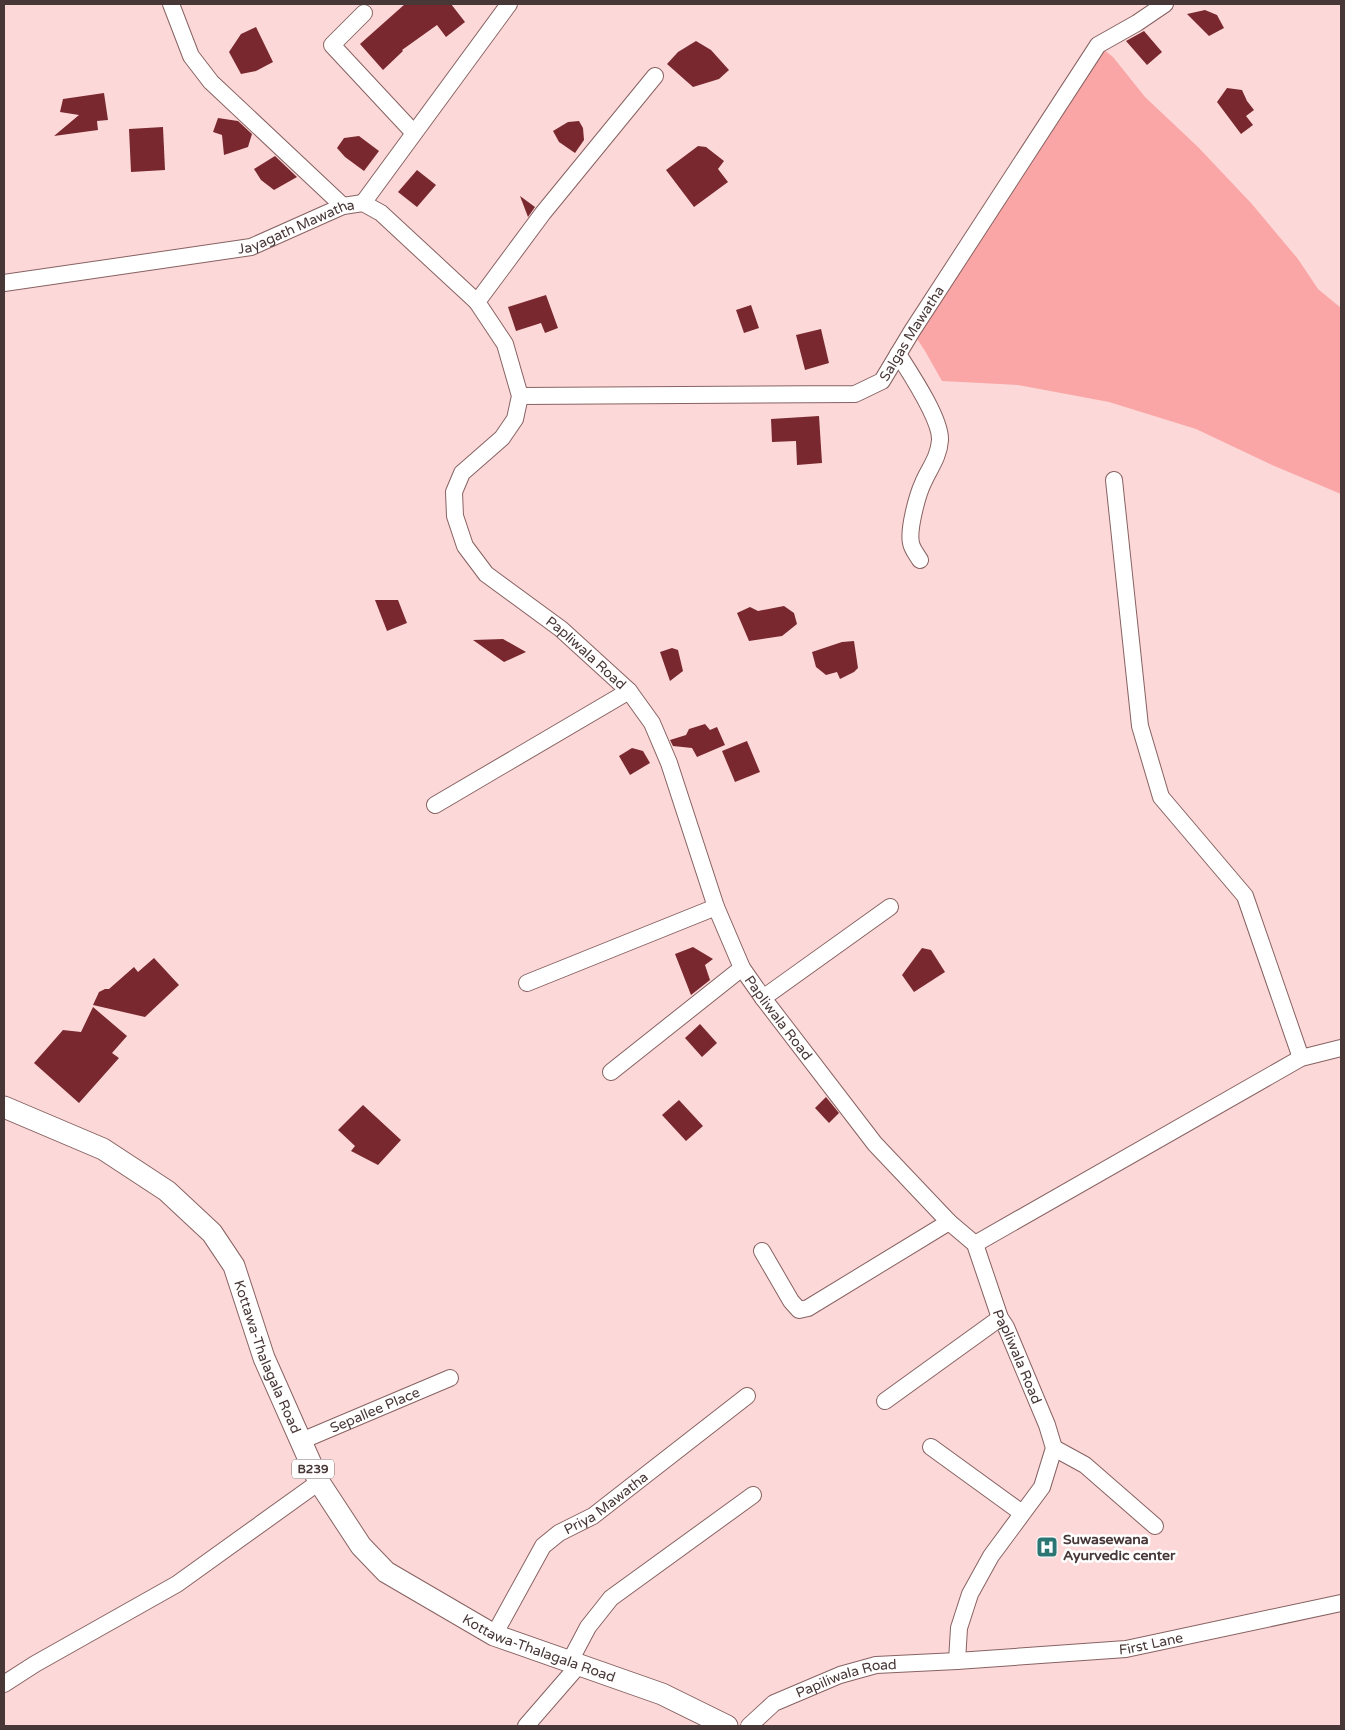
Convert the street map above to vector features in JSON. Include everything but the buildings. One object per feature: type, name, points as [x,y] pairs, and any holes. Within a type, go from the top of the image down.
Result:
[{"type":"main road","name":"Kottawa-Thalagala Road","points":[[4,1108],[103,1149],[168,1191],[212,1233],[234,1266],[264,1358],[319,1482],[361,1546],[386,1572],[494,1635],[662,1694],[727,1726]]},
{"type":"street","points":[[171,4],[191,56],[211,82],[343,206]]},
{"type":"street","points":[[363,203],[509,4]]},
{"type":"street","name":"Salgas Mawatha","points":[[520,396],[854,394],[882,381],[912,331],[1098,45],[1165,4]]},
{"type":"street","points":[[364,13],[332,45],[414,133]]},
{"type":"street","points":[[477,302],[543,213],[655,76]]},
{"type":"street","name":"Jayagath Mawatha","points":[[4,283],[251,247],[343,206],[363,203],[381,213],[477,302],[505,344],[520,396]]},
{"type":"street","points":[[898,354],[913,378],[936,423],[940,439],[936,459],[922,484],[913,510],[911,543],[920,560]]},
{"type":"street","name":"Papliwala Road","points":[[520,396],[515,419],[502,438],[462,473],[454,492],[455,516],[465,546],[486,574],[561,629],[629,691],[652,723],[669,763],[716,907],[742,968],[875,1144],[949,1222],[974,1244],[1000,1318],[1006,1327],[1047,1425],[1054,1448]]},
{"type":"street","points":[[1114,480],[1140,726],[1160,797],[1245,896],[1300,1058]]},
{"type":"street","points":[[435,805],[629,691]]},
{"type":"street","points":[[527,983],[716,907]]},
{"type":"street","points":[[763,998],[890,907]]},
{"type":"street","points":[[611,1072],[742,968]]},
{"type":"street","points":[[974,1244],[1300,1058],[1341,1048]]},
{"type":"street","points":[[762,1251],[791,1301],[799,1310],[808,1308],[949,1222]]},
{"type":"street","points":[[885,1401],[1000,1318]]},
{"type":"street","name":"Sepallee Place","points":[[301,1441],[450,1378]]},
{"type":"street","name":"Priya Mawatha","points":[[494,1635],[543,1546],[559,1533],[593,1516],[747,1396]]},
{"type":"street","points":[[931,1447],[1022,1512]]},
{"type":"street","points":[[957,1662],[959,1628],[970,1594],[991,1556],[1042,1487],[1054,1448],[1085,1465],[1155,1526]]},
{"type":"street","points":[[4,1684],[34,1664],[177,1584],[319,1482]]},
{"type":"street","points":[[526,1726],[573,1664],[588,1627],[611,1598],[753,1495]]},
{"type":"street","name":"First Lane","points":[[957,1662],[1126,1649],[1341,1603]]},
{"type":"street","name":"Papiliwala Road","points":[[749,1726],[774,1703],[840,1675],[876,1665],[957,1662]]},
{"type":"shaded area","points":[[1098,45],[1113,57],[1145,97],[1198,147],[1251,203],[1298,259],[1318,289],[1341,308],[1341,494],[1272,465],[1196,429],[1109,402],[1018,385],[942,381],[912,331]]},
{"type":"place","name":"Suwasewana Ayurvedic center","points":[[1047,1547]]}]
